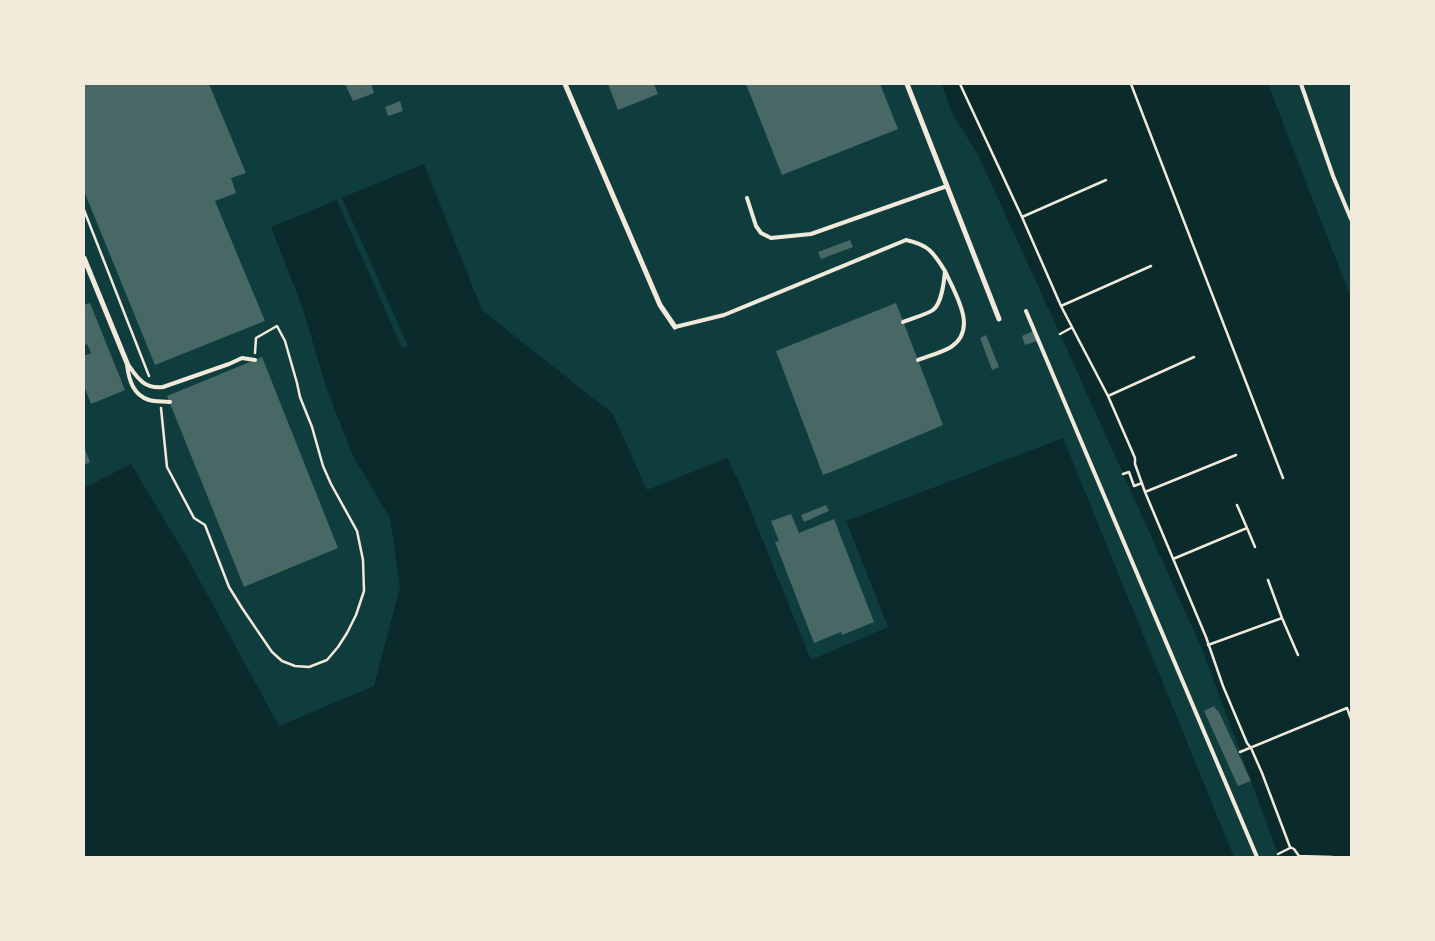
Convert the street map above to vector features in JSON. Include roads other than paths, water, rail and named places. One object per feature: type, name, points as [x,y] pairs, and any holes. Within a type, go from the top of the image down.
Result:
[{"type":"street","points":[[564,84],[660,305],[674,327]]},
{"type":"street","points":[[907,84],[999,319]]},
{"type":"street","points":[[84,258],[127,363]]},
{"type":"lane","points":[[1301,84],[1333,176],[1351,219]]},
{"type":"lane","points":[[747,198],[760,233],[771,238],[811,234],[947,186]]},
{"type":"lane","points":[[674,327],[724,315],[906,240],[918,242],[929,248],[945,271],[964,316],[964,332],[960,340],[949,348],[918,360]]},
{"type":"lane","points":[[903,322],[934,309],[944,285],[945,271]]},
{"type":"lane","points":[[1026,311],[1257,857]]},
{"type":"lane","points":[[127,363],[139,379],[154,388],[163,387],[242,358],[255,360]]},
{"type":"lane","points":[[127,363],[128,379],[138,394],[150,401],[170,402]]},
{"type":"water","points":[[942,84],[1268,84],[1351,298],[1351,857],[1279,857],[1202,649],[978,155],[952,113]]},
{"type":"water","points":[[424,164],[482,310],[613,414],[647,490],[727,458],[741,486],[811,660],[888,627],[846,521],[1063,438],[1234,857],[84,857],[84,488],[131,464],[188,559],[279,726],[374,686],[400,587],[390,518],[353,456],[326,387],[303,309],[271,227]]}]
